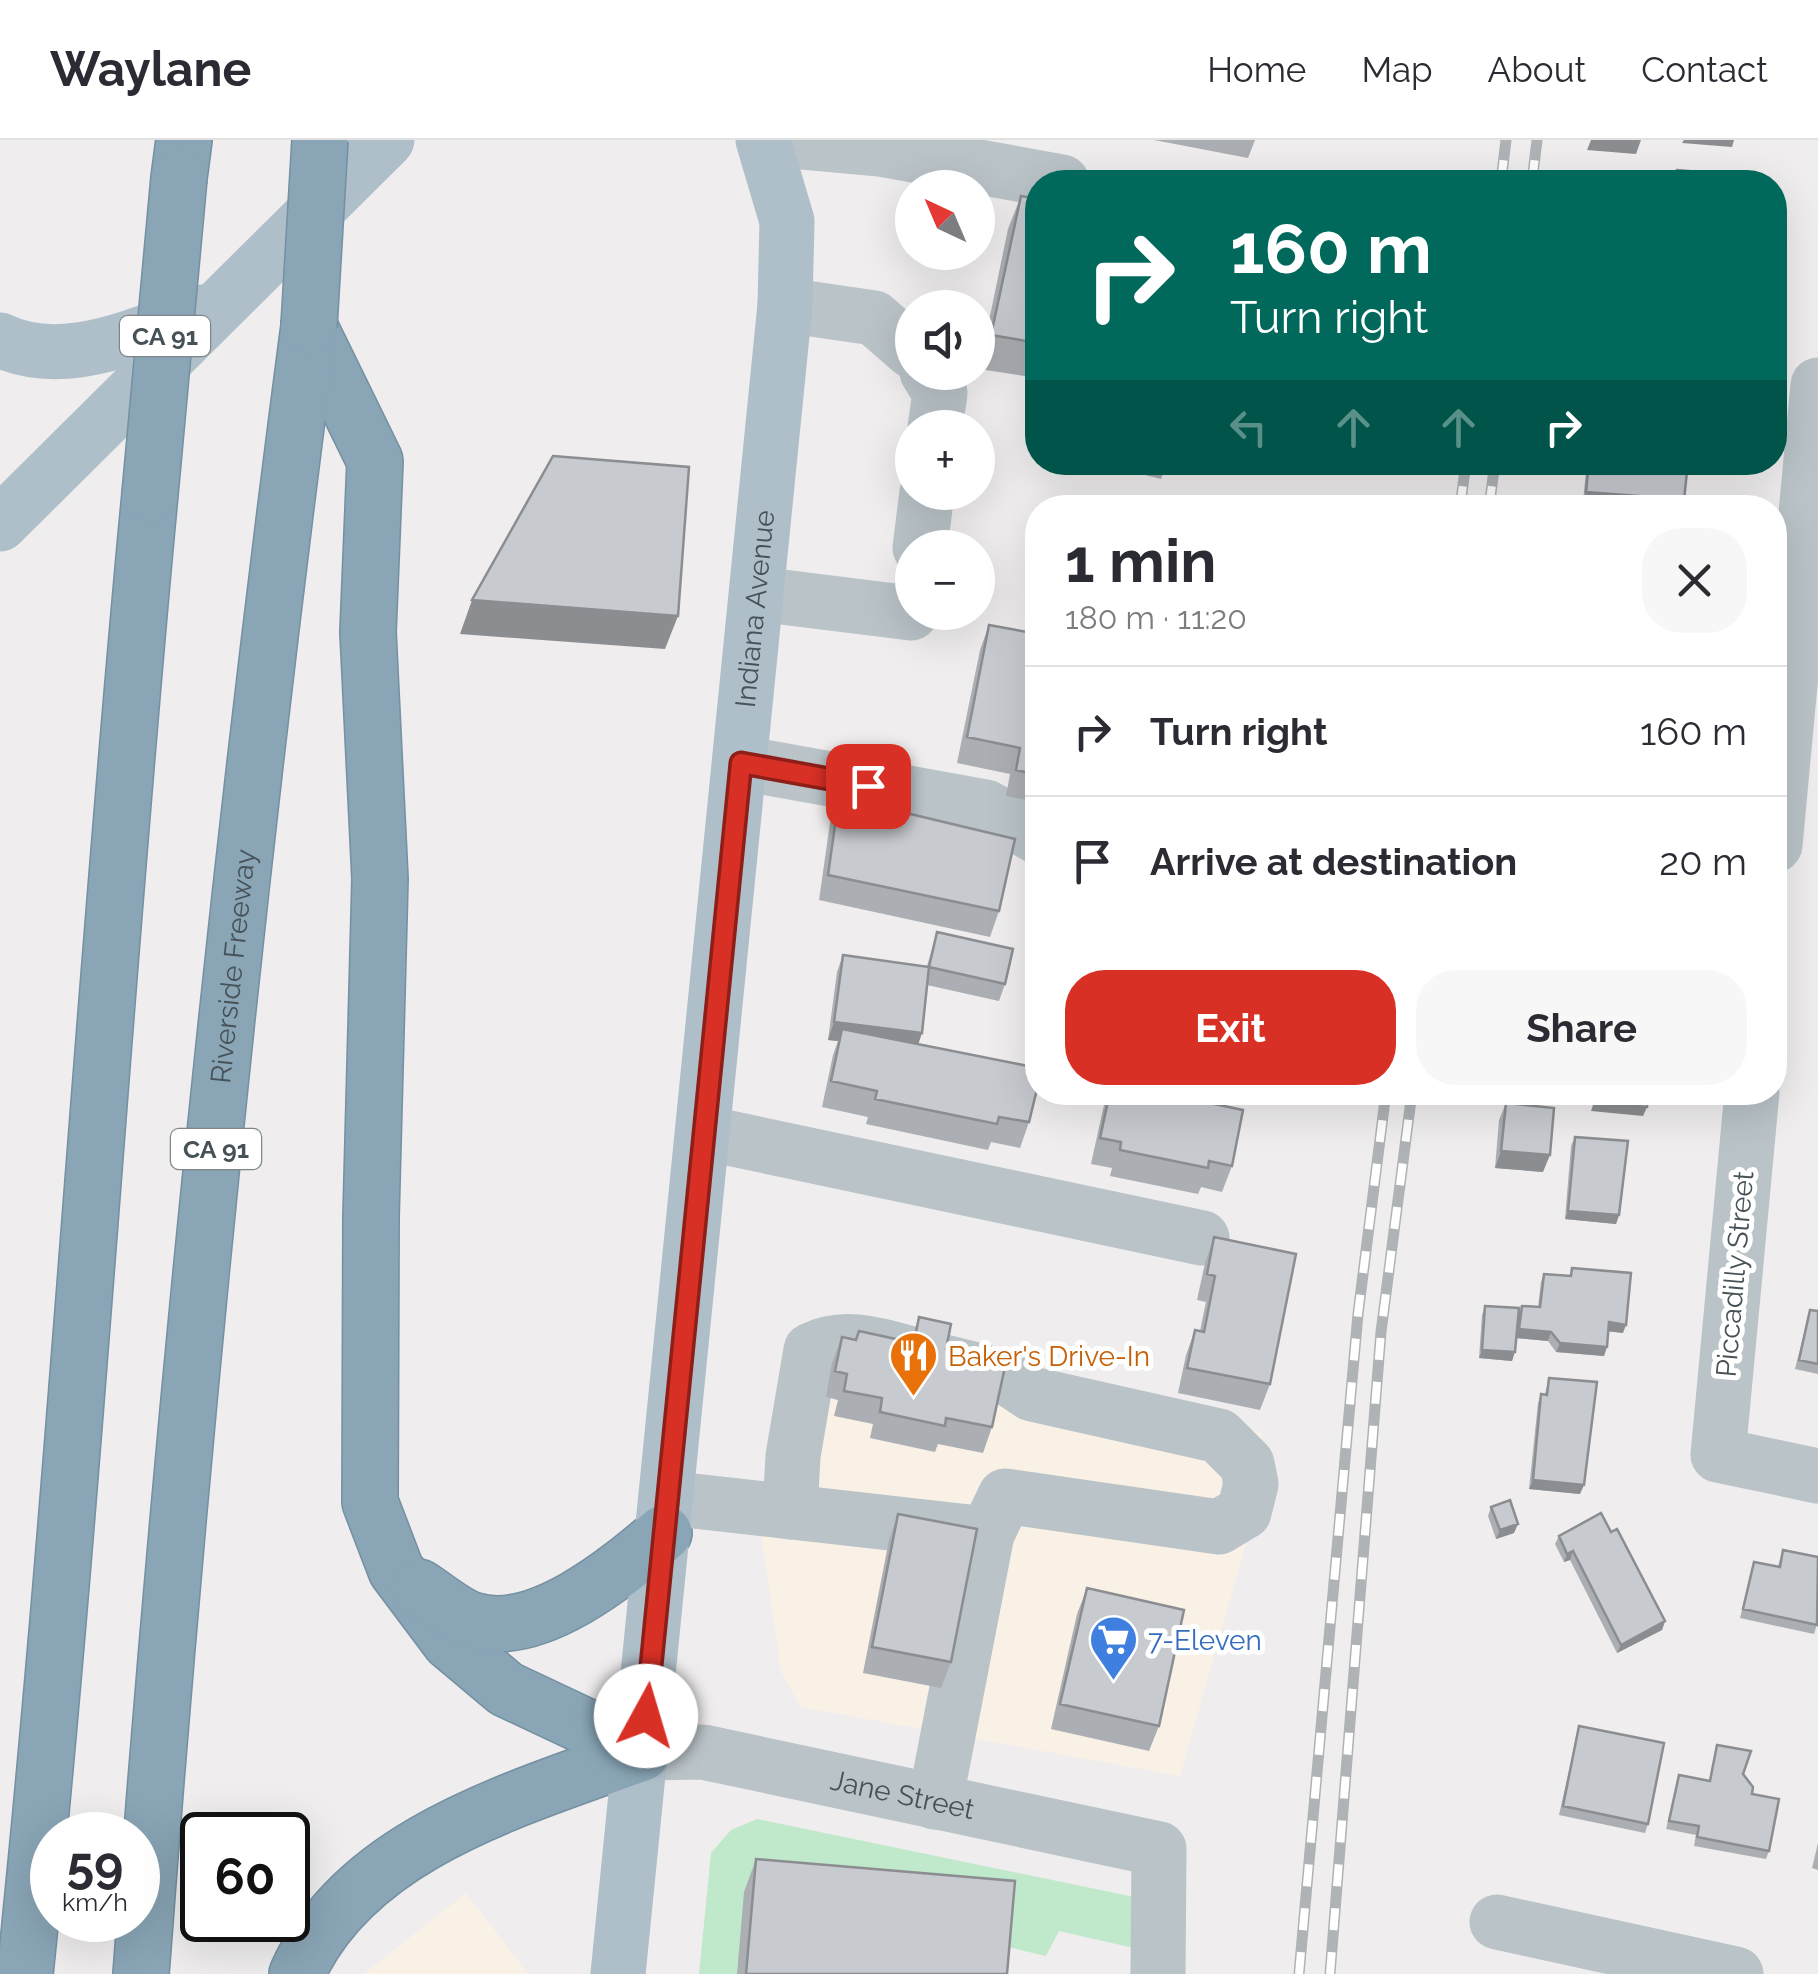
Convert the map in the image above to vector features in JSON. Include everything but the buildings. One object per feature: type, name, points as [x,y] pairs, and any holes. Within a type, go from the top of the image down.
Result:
[{"type":"highway","name":"Riverside Freeway","points":[[141,1974],[165,1655],[218,1122],[310,326],[320,140]]},
{"type":"highway","name":"CA 91","points":[[26,1974],[58,1661],[128,721],[181,159]]},
{"type":"highway","points":[[310,326],[375,461],[368,632],[380,879],[371,1217],[370,1502],[396,1570],[450,1642],[506,1689],[642,1753]]},
{"type":"highway","points":[[396,1570],[474,1621],[532,1620],[603,1584],[666,1516]]},
{"type":"highway","points":[[298,1974],[307,1952],[344,1900],[397,1862],[492,1809],[642,1753]]},
{"type":"main road","points":[[0,524],[388,140]]},
{"type":"main road","name":"Indiana Avenue","points":[[618,1974],[786,304],[787,221],[763,140]]},
{"type":"main road","points":[[0,340],[22,351],[93,349],[215,308]]},
{"type":"street","points":[[781,140],[880,149],[1025,175]]},
{"type":"street","points":[[786,304],[874,318],[895,336]]},
{"type":"street","points":[[1787,717],[1818,385]]},
{"type":"street","points":[[758,594],[895,610]]},
{"type":"street","points":[[741,763],[986,807],[1025,833]]},
{"type":"street","name":"Piccadilly Street","points":[[1751,1105],[1718,1455],[1818,1476]]},
{"type":"street","points":[[705,1133],[1202,1238]]},
{"type":"street","points":[[790,1512],[793,1456],[812,1350],[829,1341],[868,1342],[1008,1378],[1032,1394],[1218,1436],[1247,1464],[1251,1484],[1244,1512],[1219,1527],[1005,1496],[987,1534],[935,1802]]},
{"type":"street","points":[[666,1516],[790,1512],[987,1534]]},
{"type":"street","name":"Jane Street","points":[[642,1753],[703,1752],[1160,1849],[1158,1974]]},
{"type":"street","points":[[1497,1922],[1736,1974]]},
{"type":"shaded area","points":[[815,1320],[1016,1366],[1261,1433],[1259,1498],[1180,1776],[801,1707],[781,1672],[762,1539],[780,1362]]},
{"type":"shaded area","points":[[466,1893],[528,1974],[364,1974]]},
{"type":"green space","points":[[757,1819],[1178,1906],[1169,1956],[1059,1931],[1046,1956],[1008,1947],[1005,1974],[699,1974],[711,1853],[731,1830]]},
{"type":"railway","points":[[1502,170],[1506,140]]},
{"type":"railway","points":[[1533,170],[1537,140]]},
{"type":"railway","points":[[1462,495],[1464,475]]},
{"type":"railway","points":[[1491,495],[1493,475]]},
{"type":"railway","points":[[1299,1974],[1358,1314],[1384,1105]]},
{"type":"railway","points":[[1330,1974],[1381,1332],[1410,1105]]},
{"type":"place","name":"Baker's Drive-In","points":[[913,1398]]},
{"type":"place","name":"7-Eleven","points":[[1113,1682]]},
{"type":"route","points":[[646,1716],[741,763],[868,786]]}]
